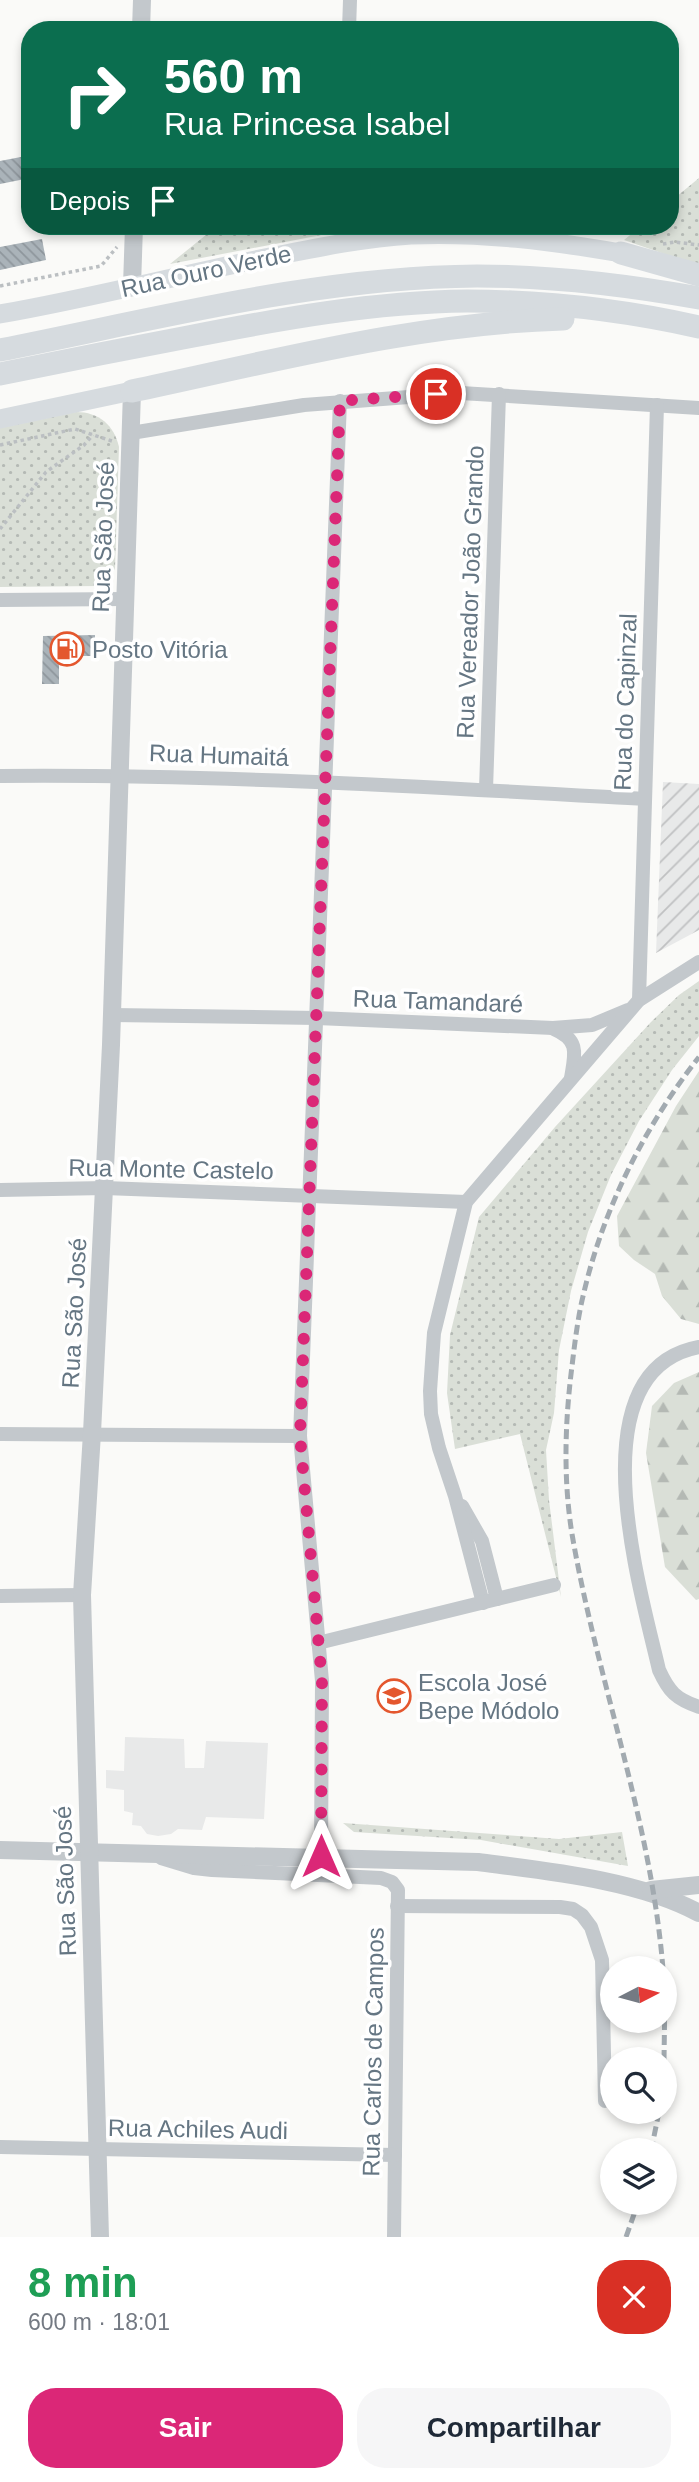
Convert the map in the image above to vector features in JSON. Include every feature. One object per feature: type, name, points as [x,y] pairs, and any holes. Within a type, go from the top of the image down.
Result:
[{"type":"highway","points":[[621,253],[699,275]]},
{"type":"highway","points":[[0,350],[240,301],[415,279],[476,276],[531,278],[597,283],[699,298]]},
{"type":"highway","points":[[0,374],[245,326],[355,308],[466,301],[501,302],[589,308],[648,316],[699,327]]},
{"type":"highway","points":[[132,391],[386,337],[446,327],[525,320],[648,316]]},
{"type":"main road","name":"Rua Ouro Verde","points":[[0,314],[332,245],[411,235],[506,236],[621,253]]},
{"type":"main road","points":[[0,419],[132,391]]},
{"type":"street","points":[[141,21],[142,0]]},
{"type":"street","points":[[349,21],[350,0]]},
{"type":"street","points":[[132,286],[134,235]]},
{"type":"street","name":"Rua São José","points":[[100,2237],[82,1595],[105,1188],[132,391]]},
{"type":"street","points":[[130,440],[340,401],[461,393],[699,408]]},
{"type":"street","name":"Rua Vereador João Grando","points":[[486,790],[499,394]]},
{"type":"street","points":[[321,1856],[322,1681],[300,1436],[340,401]]},
{"type":"street","name":"Rua do Capinzal","points":[[636,1003],[657,405]]},
{"type":"street","points":[[0,600],[125,599]]},
{"type":"street","name":"Rua Humaitá","points":[[0,776],[120,775],[326,781],[645,799]]},
{"type":"street","points":[[490,1601],[482,1541],[455,1496],[431,1414],[434,1333],[466,1202],[636,1003],[699,962]]},
{"type":"street","name":"Rua Tamandaré","points":[[112,1015],[317,1018],[553,1028],[592,1025],[636,1003]]},
{"type":"street","points":[[553,1028],[567,1034],[573,1043],[575,1054],[571,1080]]},
{"type":"street","name":"Rua Monte Castelo","points":[[0,1190],[105,1188],[466,1202]]},
{"type":"street","points":[[699,1347],[670,1358],[648,1378],[633,1407],[625,1437],[624,1467],[633,1558],[659,1670],[667,1687],[681,1700],[699,1707]]},
{"type":"street","points":[[0,1434],[300,1436]]},
{"type":"street","points":[[318,1643],[554,1585]]},
{"type":"street","points":[[0,1596],[82,1595]]},
{"type":"street","points":[[0,1850],[478,1862],[527,1868],[648,1891],[699,1913]]},
{"type":"street","name":"Rua Carlos de Campos","points":[[144,1853],[194,1868],[381,1878],[392,1882],[398,1890],[394,2237]]},
{"type":"street","points":[[648,1891],[699,1885]]},
{"type":"street","points":[[397,1906],[560,1907],[573,1909],[582,1915],[591,1927],[602,1960],[604,2047]]},
{"type":"street","name":"Rua Achiles Audi","points":[[0,2147],[395,2155]]},
{"type":"path","points":[[0,286],[101,266],[120,243],[132,235]]},
{"type":"path","points":[[0,445],[75,429],[93,435],[130,440]]},
{"type":"path","points":[[0,529],[46,472],[84,445],[93,435]]},
{"type":"shaded area","points":[[663,782],[699,784],[699,930],[656,953]]},
{"type":"shaded area","points":[[125,1737],[184,1739],[185,1768],[204,1768],[206,1741],[268,1743],[264,1819],[206,1817],[202,1830],[178,1829],[171,1834],[158,1836],[147,1834],[141,1826],[132,1825],[133,1813],[124,1811],[124,1790],[106,1788],[106,1770],[124,1771]]},
{"type":"green space","points":[[699,178],[699,266],[624,240],[630,235],[679,235],[679,195]]},
{"type":"green space","points":[[206,235],[322,235],[170,264]]},
{"type":"green space","points":[[76,412],[92,414],[104,421],[113,432],[119,447],[114,571],[107,581],[98,586],[0,587],[0,428]]},
{"type":"green space","points":[[699,981],[699,1036],[672,1070],[639,1121],[611,1175],[588,1232],[571,1291],[559,1350],[554,1413],[546,1450],[561,1597],[520,1434],[455,1449],[447,1393],[450,1335],[479,1217],[555,1127],[651,1022],[679,995]]},
{"type":"green space","points":[[699,1071],[699,1324],[681,1319],[662,1296],[655,1274],[619,1246],[617,1216],[676,1106]]},
{"type":"green space","points":[[699,1372],[699,1599],[696,1600],[665,1567],[646,1453],[652,1406],[674,1383]]},
{"type":"green space","points":[[343,1823],[559,1839],[622,1832],[628,1866],[481,1840],[354,1832]]},
{"type":"building","points":[[21,157],[21,180],[0,184],[0,161]]},
{"type":"building","points":[[42,239],[46,260],[0,270],[0,247]]},
{"type":"building","points":[[95,635],[95,656],[59,656],[59,684],[42,684],[43,636]]},
{"type":"railway","points":[[662,1956],[657,1914],[636,1804],[595,1643],[572,1534],[567,1492],[567,1429],[580,1310],[592,1260],[615,1198],[644,1139],[679,1083],[699,1057]]},
{"type":"railway","points":[[664,2034],[664,2047]]},
{"type":"railway","points":[[654,2138],[657,2124]]},
{"type":"railway","points":[[626,2237],[634,2215]]},
{"type":"place","name":"Posto Vitória","points":[[67,649]]},
{"type":"place","name":"Escola José Bepe Módolo","points":[[394,1696]]},
{"type":"route","points":[[321,1856],[322,1681],[300,1436],[340,401],[436,394]]}]
